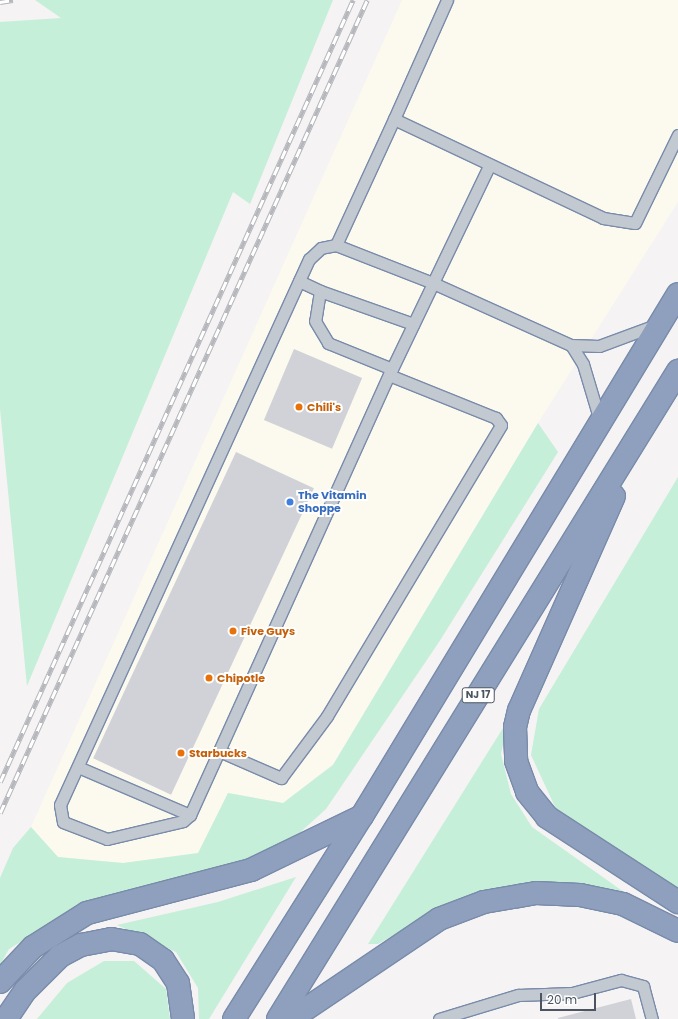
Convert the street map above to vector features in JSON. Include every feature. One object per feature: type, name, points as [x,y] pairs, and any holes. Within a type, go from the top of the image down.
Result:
[{"type":"highway","points":[[234,1019],[362,816],[678,294]]},
{"type":"highway","name":"NJ 17","points":[[278,1019],[678,371]]},
{"type":"highway","points":[[649,418],[525,694],[516,722],[514,744],[521,778],[546,817],[678,902]]},
{"type":"highway","points":[[0,982],[33,947],[87,914],[251,870],[362,816]]},
{"type":"highway","points":[[291,1019],[439,919],[484,902],[536,892],[580,895],[623,904],[678,931]]},
{"type":"highway","points":[[6,1019],[25,991],[60,956],[81,945],[111,939],[140,944],[163,960],[178,983],[183,1019]]},
{"type":"lane","points":[[336,245],[447,0]]},
{"type":"lane","points":[[394,119],[489,166],[603,218],[635,223],[678,135]]},
{"type":"lane","points":[[489,166],[433,283],[390,372],[190,816],[165,827],[107,839],[96,837],[63,822],[59,813],[78,767],[309,259],[321,248],[336,245],[433,283],[571,345],[598,346],[660,323]]},
{"type":"lane","points":[[299,281],[320,291],[413,324]]},
{"type":"lane","points":[[219,751],[281,778],[327,716],[360,665],[501,425],[496,418],[328,344],[315,321],[320,291]]},
{"type":"lane","points":[[571,345],[583,364],[601,422]]},
{"type":"lane","points":[[78,767],[190,816]]},
{"type":"lane","points":[[439,1019],[518,995],[572,993],[621,980],[632,981],[643,986],[652,1019]]},
{"type":"shaded area","points":[[402,0],[678,0],[678,202],[538,423],[333,764],[283,803],[228,793],[199,853],[123,863],[58,857],[31,827]]},
{"type":"green space","points":[[35,0],[333,0],[250,204],[233,192],[27,686],[0,409],[0,22],[61,18]]},
{"type":"green space","points":[[538,423],[558,452],[439,642],[326,809],[285,846],[212,872],[82,905],[9,949],[0,965],[0,878],[13,848],[31,827],[58,857],[123,863],[198,853],[228,793],[283,803],[333,765]]},
{"type":"green space","points":[[678,477],[678,891],[557,811],[531,755],[539,709]]},
{"type":"green space","points":[[508,720],[501,754],[511,794],[532,827],[638,902],[585,890],[510,885],[441,908],[378,944],[368,944]]},
{"type":"green space","points":[[296,877],[209,1019],[199,1019],[198,988],[176,952],[117,925],[218,902]]},
{"type":"green space","points":[[104,961],[134,961],[166,989],[170,1019],[37,1019],[67,983]]},
{"type":"building","points":[[294,349],[362,378],[332,449],[264,420]]},
{"type":"building","points":[[236,452],[314,488],[171,795],[93,758]]},
{"type":"building","points":[[631,999],[636,1019],[558,1019],[558,1018]]},
{"type":"railway","points":[[0,2],[13,0]]},
{"type":"railway","points":[[0,782],[353,0]]},
{"type":"railway","points":[[0,813],[367,0]]},
{"type":"place","name":"Chili's","points":[[299,407]]},
{"type":"place","name":"The Vitamin Shoppe","points":[[290,502]]},
{"type":"place","name":"Five Guys","points":[[233,631]]},
{"type":"place","name":"Chipotle","points":[[209,678]]},
{"type":"place","name":"Starbucks","points":[[181,753]]}]
